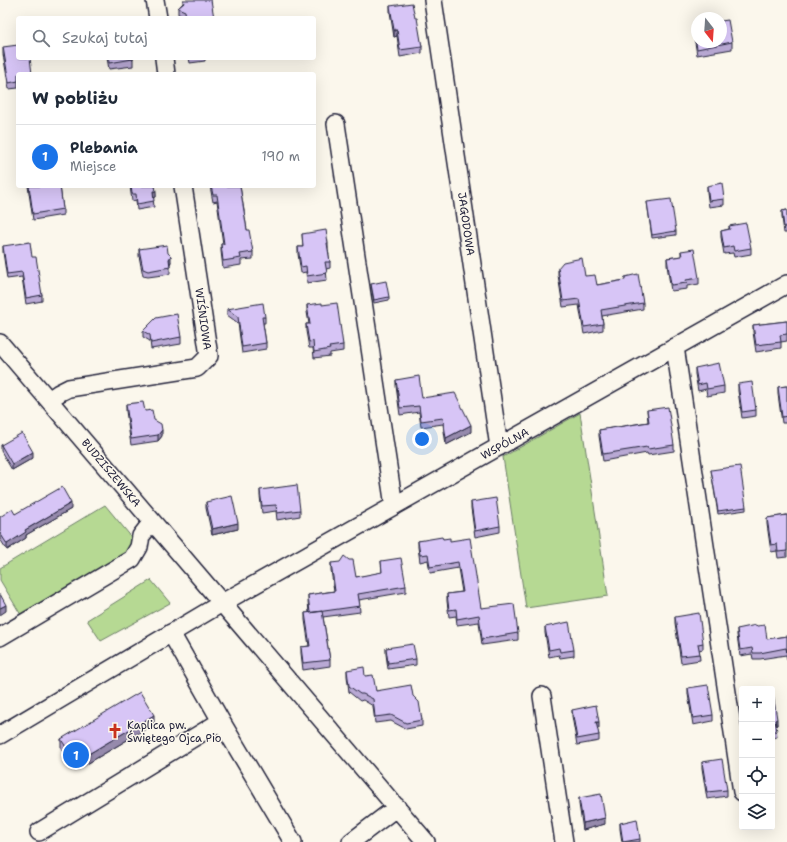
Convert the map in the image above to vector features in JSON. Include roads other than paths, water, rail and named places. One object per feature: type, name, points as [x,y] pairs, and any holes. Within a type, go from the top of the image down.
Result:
[{"type":"street","points":[[155,0],[158,16]]},
{"type":"street","name":"JAGODOWA","points":[[433,0],[499,447]]},
{"type":"street","points":[[164,60],[166,72]]},
{"type":"street","points":[[336,124],[394,506]]},
{"type":"street","name":"WIŚNIOWA","points":[[49,400],[69,388],[197,368],[209,356],[183,188]]},
{"type":"street","name":"WSPÓLNA","points":[[0,735],[222,603],[787,284]]},
{"type":"street","name":"BUDZISZEWSKA","points":[[0,343],[426,842]]},
{"type":"street","points":[[675,347],[739,772]]},
{"type":"street","points":[[0,637],[132,558],[139,547],[141,536],[152,522]]},
{"type":"street","points":[[171,633],[292,842]]},
{"type":"street","points":[[542,696],[564,842]]},
{"type":"street","points":[[39,832],[221,721]]},
{"type":"street","points":[[351,842],[397,808]]},
{"type":"place","name":"Kaplica pw. Świętego Ojca Pio","points":[[115,731]]},
{"type":"place","name":"Plebania","points":[[76,755]]}]
